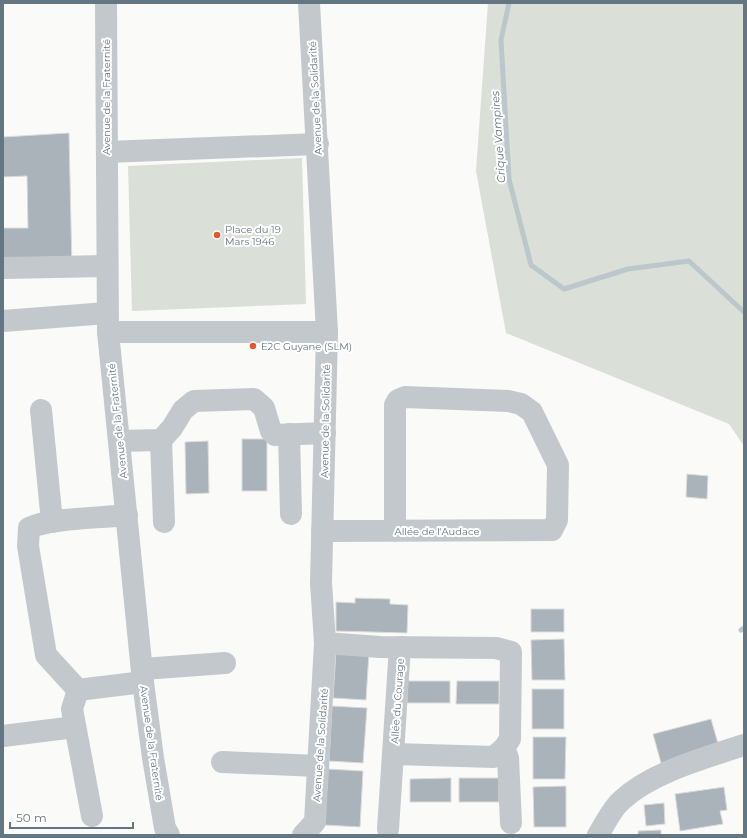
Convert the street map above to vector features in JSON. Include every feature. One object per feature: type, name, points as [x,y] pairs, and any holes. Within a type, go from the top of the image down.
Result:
[{"type":"street","name":"Avenue de la Fraternité","points":[[106,3],[107,322],[143,675],[153,758],[165,828],[169,835]]},
{"type":"street","name":"Avenue de la Solidarité","points":[[303,835],[315,822],[326,643],[321,583],[327,332],[310,3]]},
{"type":"street","points":[[106,152],[318,144]]},
{"type":"street","points":[[3,268],[107,266]]},
{"type":"street","points":[[3,322],[107,322],[327,332]]},
{"type":"street","name":"Allée de l'Audace","points":[[322,530],[395,531],[552,530],[557,520],[558,466],[532,412],[521,404],[508,401],[405,397],[398,400],[395,405],[395,531]]},
{"type":"street","points":[[164,522],[161,440],[172,428],[183,410],[194,401],[254,399],[264,408],[271,431],[274,435],[325,433]]},
{"type":"street","points":[[41,410],[52,522]]},
{"type":"street","points":[[289,434],[291,514]]},
{"type":"street","points":[[119,441],[161,440]]},
{"type":"street","points":[[78,690],[46,655],[28,546],[29,528],[52,522],[127,515]]},
{"type":"street","name":"Allée du Courage","points":[[326,643],[400,647],[496,648],[511,652],[510,739],[504,748],[494,757],[394,754]]},
{"type":"street","name":"Allée du Courage","points":[[388,829],[400,647]]},
{"type":"street","points":[[78,690],[143,675],[225,662]]},
{"type":"street","points":[[78,690],[72,709],[92,816]]},
{"type":"street","points":[[3,736],[75,727]]},
{"type":"street","points":[[598,835],[621,800],[644,784],[670,772],[744,745]]},
{"type":"street","points":[[504,748],[508,758],[511,822]]},
{"type":"street","points":[[222,762],[318,766]]},
{"type":"shaded area","points":[[488,3],[744,3],[744,446],[729,424],[506,333],[476,171]]},
{"type":"shaded area","name":"Place du 19 Mars 1946","points":[[302,158],[306,304],[132,311],[128,166]]},
{"type":"building","points":[[69,133],[72,269],[3,269],[3,228],[28,228],[27,176],[3,177],[3,137]]},
{"type":"building","points":[[242,439],[267,439],[267,491],[242,491]]},
{"type":"building","points":[[208,441],[209,493],[186,494],[185,442]]},
{"type":"building","points":[[687,474],[708,476],[707,499],[686,497]]},
{"type":"building","points":[[355,598],[390,599],[390,604],[408,605],[407,633],[336,631],[336,602],[355,603]]},
{"type":"building","points":[[531,609],[564,609],[564,632],[531,632]]},
{"type":"building","points":[[564,639],[565,680],[532,680],[531,640]]},
{"type":"building","points":[[336,650],[369,652],[366,700],[333,698]]},
{"type":"building","points":[[407,681],[450,681],[450,703],[407,703]]},
{"type":"building","points":[[457,681],[499,681],[499,704],[456,704]]},
{"type":"building","points":[[532,689],[564,689],[564,729],[532,729]]},
{"type":"building","points":[[332,706],[367,708],[363,763],[329,761]]},
{"type":"building","points":[[711,719],[719,747],[661,763],[653,734]]},
{"type":"building","points":[[533,737],[566,737],[565,779],[533,779]]},
{"type":"building","points":[[328,769],[363,771],[360,827],[324,825]]},
{"type":"building","points":[[451,778],[451,802],[410,802],[410,779]]},
{"type":"building","points":[[459,778],[499,778],[499,802],[459,802]]},
{"type":"building","points":[[566,786],[566,827],[534,827],[533,787]]},
{"type":"building","points":[[724,787],[727,810],[720,811],[723,824],[680,831],[675,794]]},
{"type":"building","points":[[664,803],[665,824],[646,826],[644,805]]},
{"type":"building","points":[[661,830],[661,835],[638,835],[638,831]]},
{"type":"waterway","name":"Crique Vampires","points":[[509,3],[501,40],[509,179],[531,265],[564,289],[628,269],[689,261],[744,312]]},
{"type":"place","name":"Place du 19 Mars 1946","points":[[217,235]]},
{"type":"place","name":"E2C Guyane (SLM)","points":[[253,346]]}]
